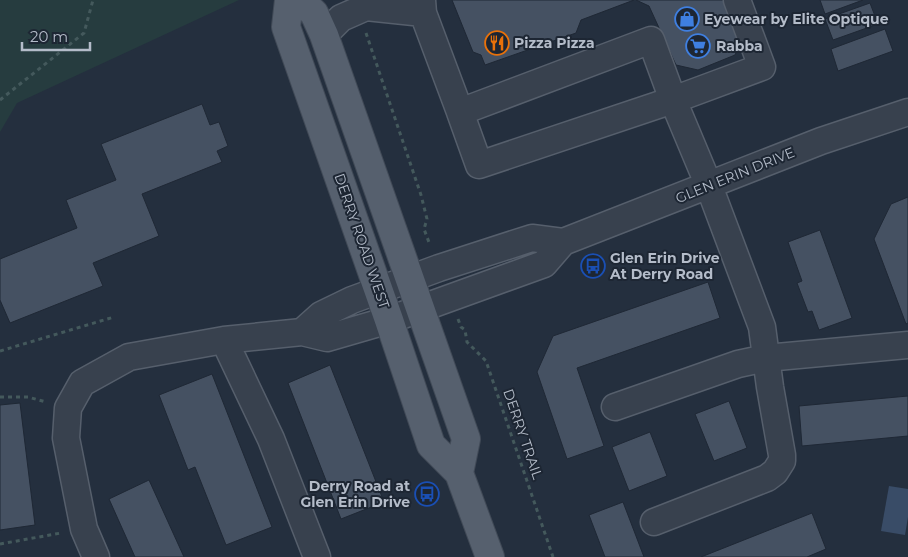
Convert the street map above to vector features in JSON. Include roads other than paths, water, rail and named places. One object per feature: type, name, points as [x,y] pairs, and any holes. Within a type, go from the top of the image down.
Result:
[{"type":"main road","name":"DERRY ROAD WEST","points":[[289,0],[286,27],[431,445],[459,472],[490,557]]},
{"type":"main road","points":[[299,0],[314,13],[324,35],[466,439],[459,472]]},
{"type":"street","points":[[324,35],[341,18],[366,7],[422,6],[478,165],[673,100],[762,66],[737,0]]},
{"type":"street","points":[[460,112],[651,40],[760,322],[782,446],[782,461],[775,472],[767,478],[654,522]]},
{"type":"street","name":"GLEN ERIN DRIVE","points":[[96,557],[84,529],[66,438],[68,408],[82,383],[129,357],[224,340],[302,332],[327,338],[389,320],[544,264],[563,242],[821,141],[908,112]]},
{"type":"street","name":"GLEN ERIN DRIVE","points":[[302,332],[322,315],[352,300],[411,279],[532,238],[563,242]]},
{"type":"street","points":[[224,340],[271,439],[317,557]]},
{"type":"street","points":[[615,407],[738,364],[766,358],[908,345]]},
{"type":"water","points":[[889,486],[908,489],[908,517],[905,535],[881,531]]},
{"type":"place","name":"Eyewear by Elite Optique","points":[[687,19]]},
{"type":"place","name":"Pizza Pizza","points":[[497,43]]},
{"type":"place","name":"Rabba","points":[[698,46]]},
{"type":"place","name":"Glen Erin Drive At Derry Road","points":[[593,266]]},
{"type":"place","name":"Derry Road at Glen Erin Drive","points":[[427,494]]}]
